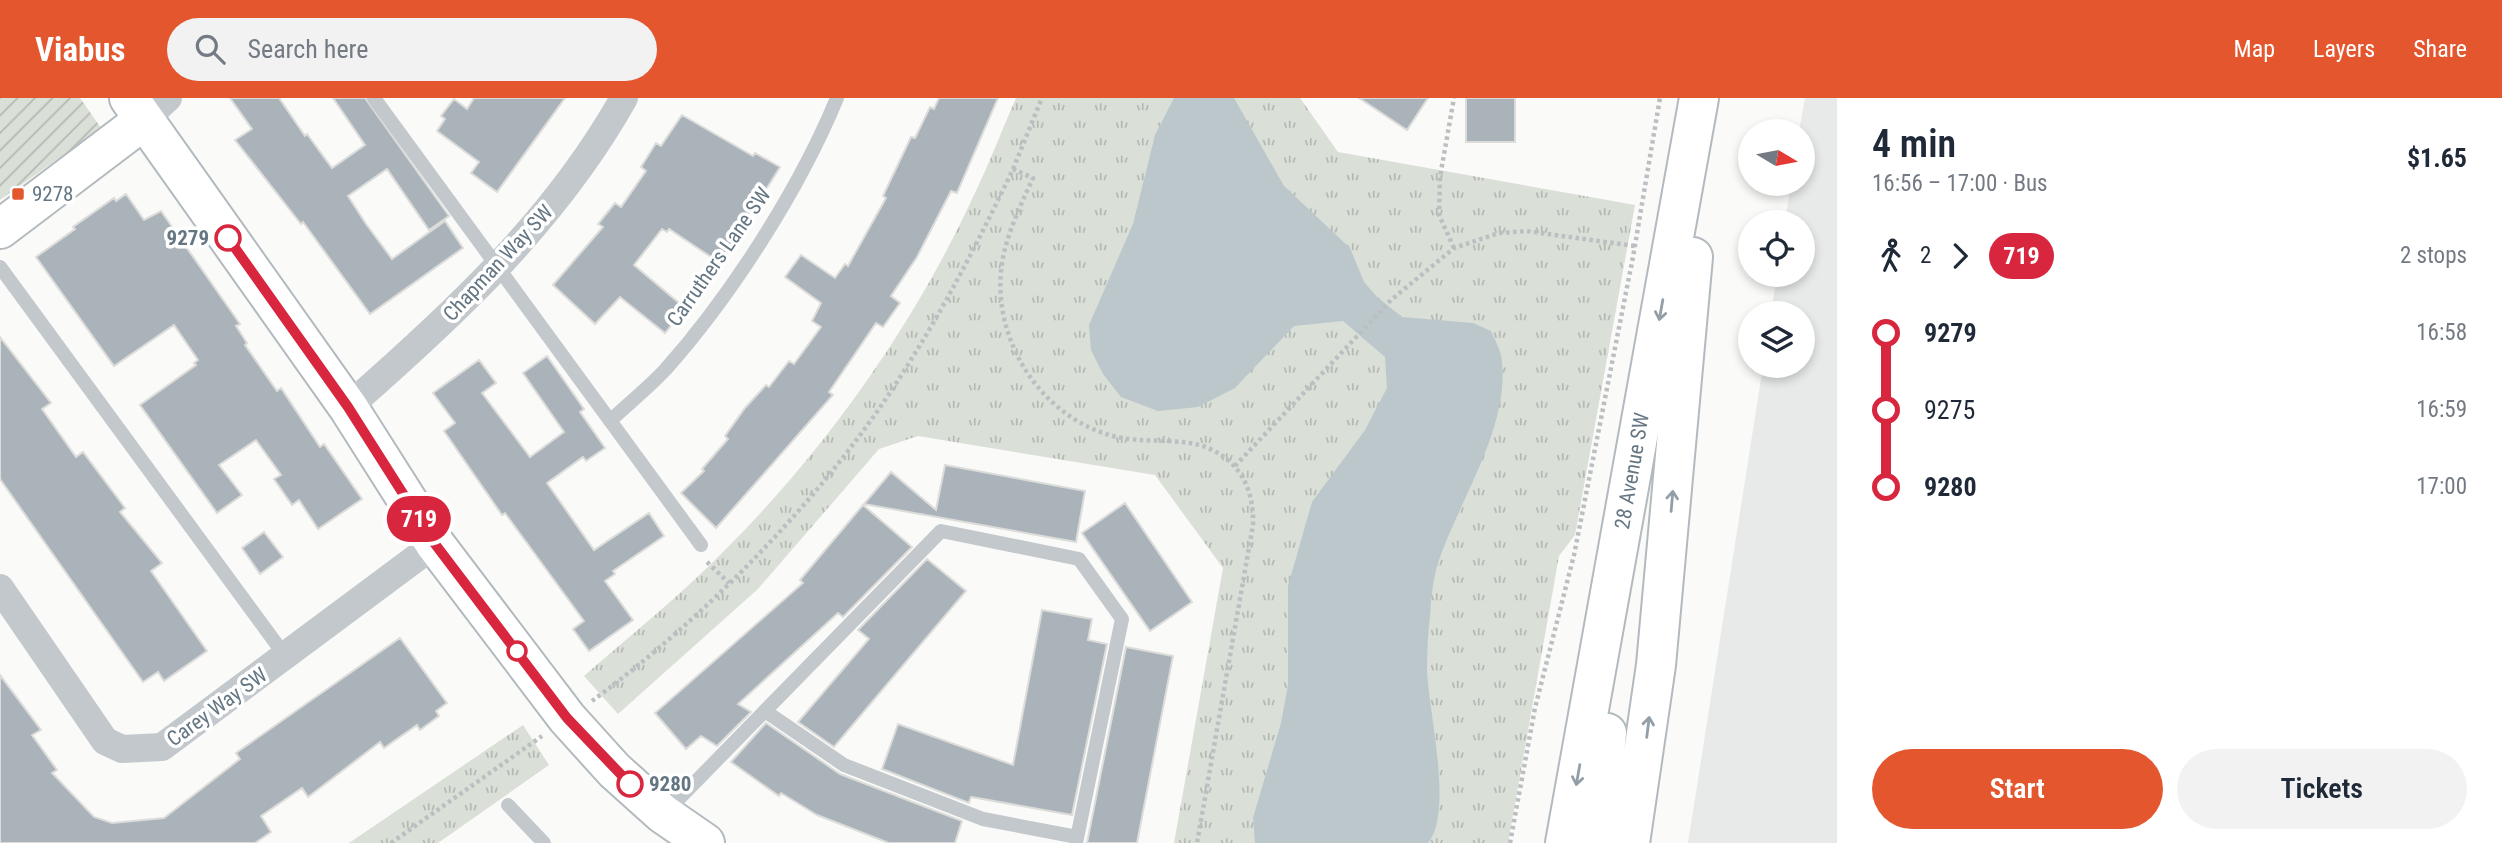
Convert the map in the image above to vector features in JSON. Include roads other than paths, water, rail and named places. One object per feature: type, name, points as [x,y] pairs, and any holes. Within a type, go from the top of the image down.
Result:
[{"type":"main road","name":"28 Avenue SW","points":[[1565,843],[1699,98]]},
{"type":"main road","name":"28 Avenue SW","points":[[1630,843],[1651,705],[1668,552],[1706,98]]},
{"type":"main road","points":[[0,229],[147,105],[348,407],[435,544],[567,718],[614,770],[663,814],[702,842]]},
{"type":"main road","points":[[1596,843],[1605,771],[1618,552]]},
{"type":"street","name":"Chapman Way SW","points":[[348,407],[436,330],[498,269],[559,197],[624,98]]},
{"type":"street","name":"Carey Way SW","points":[[0,588],[105,741],[122,749],[162,747],[435,544]]},
{"type":"lane","points":[[374,98],[701,545]]},
{"type":"lane","name":"Carruthers Lane SW","points":[[610,421],[664,370],[716,304],[775,218],[837,98]]},
{"type":"lane","points":[[0,267],[286,657]]},
{"type":"lane","points":[[663,814],[765,710],[941,531],[1079,559],[1122,619],[1077,840],[983,819],[844,765],[765,710]]},
{"type":"lane","points":[[508,806],[544,843]]},
{"type":"place","name":"9278","points":[[18,194]]},
{"type":"place","name":"9279","points":[[228,238]]},
{"type":"place","name":"9280","points":[[630,784]]}]
